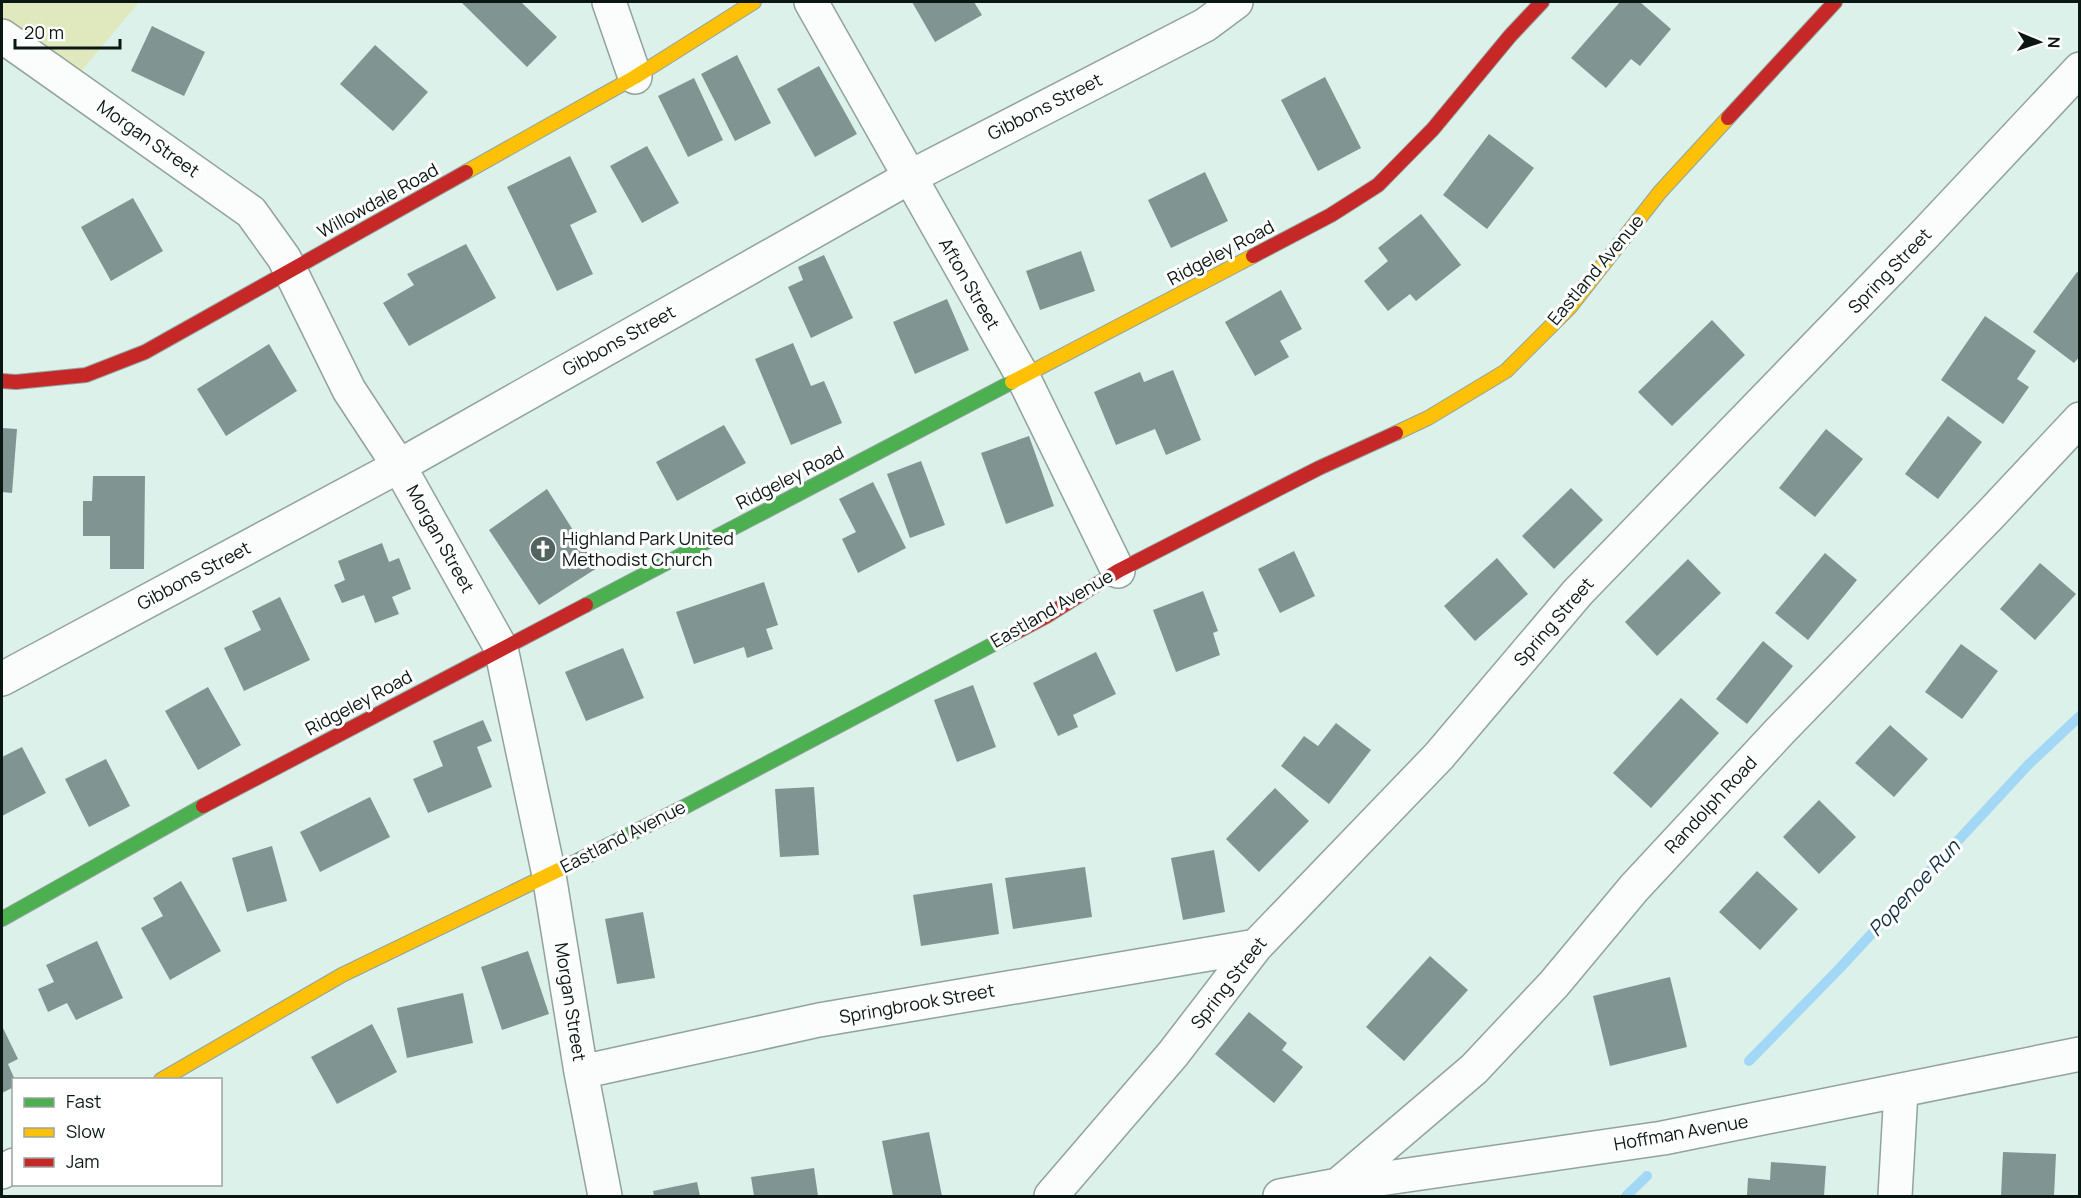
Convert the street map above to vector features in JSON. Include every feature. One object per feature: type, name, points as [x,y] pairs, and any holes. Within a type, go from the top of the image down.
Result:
[{"type":"street","points":[[609,2],[635,77]]},
{"type":"street","name":"Willowdale Road","points":[[2,381],[16,382],[86,375],[146,352],[635,77],[754,2]]},
{"type":"street","name":"Afton Street","points":[[811,2],[908,178],[1023,377],[1119,571]]},
{"type":"street","name":"Gibbons Street","points":[[2,679],[399,466],[908,178],[1205,24],[1236,2]]},
{"type":"street","name":"Ridgeley Road","points":[[2,919],[245,783],[1332,215],[1378,185],[1433,129],[1510,36],[1542,2]]},
{"type":"street","name":"Eastland Avenue","points":[[164,1078],[342,975],[688,805],[1045,617],[1119,571],[1318,468],[1428,418],[1506,371],[1570,307],[1660,192],[1835,2]]},
{"type":"street","name":"Morgan Street","points":[[2,36],[251,212],[284,258],[349,390],[399,466],[501,648],[549,875],[581,1072],[605,1197]]},
{"type":"street","name":"Spring Street","points":[[1051,1197],[1173,1054],[1256,946],[1438,756],[1578,592],[1925,234],[2079,69]]},
{"type":"street","name":"Randolph Road","points":[[1338,1185],[1474,1069],[1554,984],[1634,888],[1780,731],[1990,515],[2079,419]]},
{"type":"street","name":"Springbrook Street","points":[[581,1072],[819,1020],[1256,946]]},
{"type":"street","name":"Hoffman Avenue","points":[[1280,1197],[1338,1185],[1663,1138],[2079,1054]]},
{"type":"street","points":[[1895,1197],[1901,1091]]},
{"type":"green space","points":[[2,2],[139,2],[73,81],[2,29]]},
{"type":"building","points":[[461,2],[521,2],[557,37],[527,67]]},
{"type":"building","points":[[912,2],[974,2],[982,15],[935,42]]},
{"type":"building","points":[[1620,2],[1640,2],[1671,29],[1640,66],[1631,59],[1606,88],[1571,58]]},
{"type":"building","points":[[152,26],[205,52],[184,96],[131,71]]},
{"type":"building","points":[[375,45],[428,92],[393,131],[340,84]]},
{"type":"building","points":[[737,55],[771,123],[735,141],[701,74]]},
{"type":"building","points":[[819,66],[857,134],[815,157],[777,89]]},
{"type":"building","points":[[1325,77],[1361,148],[1318,171],[1281,100]]},
{"type":"building","points":[[694,78],[723,140],[688,157],[658,96]]},
{"type":"building","points":[[1489,134],[1534,168],[1487,229],[1443,195]]},
{"type":"building","points":[[647,146],[679,203],[642,223],[610,166]]},
{"type":"building","points":[[570,156],[597,212],[570,225],[593,274],[557,291],[507,187]]},
{"type":"building","points":[[1205,172],[1228,221],[1171,248],[1148,200]]},
{"type":"building","points":[[133,198],[163,251],[111,281],[81,227]]},
{"type":"building","points":[[1421,214],[1461,265],[1416,301],[1410,294],[1388,311],[1364,281],[1388,261],[1378,248]]},
{"type":"building","points":[[466,244],[496,298],[409,346],[383,303],[414,285],[407,274]]},
{"type":"building","points":[[1081,251],[1095,291],[1040,310],[1026,271]]},
{"type":"building","points":[[824,255],[853,318],[811,338],[788,287],[803,280],[798,267]]},
{"type":"building","points":[[2077,272],[2080,274],[2080,356],[2074,363],[2033,332]]},
{"type":"building","points":[[1281,290],[1302,329],[1280,341],[1289,357],[1255,376],[1225,322]]},
{"type":"building","points":[[947,299],[969,350],[915,374],[893,322]]},
{"type":"building","points":[[1985,316],[2036,351],[2017,379],[2029,387],[2003,424],[1941,380]]},
{"type":"building","points":[[1712,320],[1745,355],[1672,426],[1638,392]]},
{"type":"building","points":[[793,343],[811,386],[824,381],[842,423],[791,445],[755,359]]},
{"type":"building","points":[[269,344],[297,391],[226,436],[197,389]]},
{"type":"building","points":[[1173,370],[1201,440],[1166,455],[1155,429],[1116,445],[1094,392],[1140,372],[1144,382]]},
{"type":"building","points":[[1948,416],[1982,442],[1938,499],[1905,474]]},
{"type":"building","points":[[724,425],[746,463],[677,501],[656,462]]},
{"type":"building","points":[[2,428],[17,429],[12,493],[2,492]]},
{"type":"building","points":[[1826,429],[1863,459],[1815,517],[1779,488]]},
{"type":"building","points":[[1029,436],[1054,506],[1006,524],[981,453]]},
{"type":"building","points":[[921,461],[945,525],[910,538],[887,474]]},
{"type":"building","points":[[93,476],[145,476],[144,569],[110,569],[110,536],[83,536],[83,501],[92,501]]},
{"type":"building","points":[[873,482],[906,548],[858,573],[842,539],[856,532],[839,499]]},
{"type":"building","points":[[1571,488],[1603,520],[1554,569],[1522,536]]},
{"type":"building","name":"Highland Park United Methodist Church","points":[[547,489],[597,568],[539,605],[489,530]]},
{"type":"building","points":[[382,543],[389,562],[399,558],[411,589],[392,597],[399,614],[375,623],[364,595],[342,603],[334,585],[345,580],[338,561]]},
{"type":"building","points":[[1294,551],[1315,596],[1280,613],[1258,569]]},
{"type":"building","points":[[1825,553],[1857,580],[1808,640],[1775,613]]},
{"type":"building","points":[[1497,558],[1528,594],[1475,641],[1444,606]]},
{"type":"building","points":[[1688,559],[1721,593],[1657,656],[1625,622]]},
{"type":"building","points":[[2040,563],[2076,594],[2035,640],[2000,609]]},
{"type":"building","points":[[764,582],[778,625],[766,629],[773,649],[747,658],[744,647],[694,664],[676,612]]},
{"type":"building","points":[[1203,591],[1218,631],[1213,633],[1220,655],[1176,672],[1153,610]]},
{"type":"building","points":[[280,597],[310,660],[244,691],[224,648],[261,630],[252,611]]},
{"type":"building","points":[[1763,641],[1793,666],[1747,724],[1716,699]]},
{"type":"building","points":[[1961,644],[1998,671],[1962,719],[1925,692]]},
{"type":"building","points":[[623,648],[644,698],[586,721],[565,672]]},
{"type":"building","points":[[1096,652],[1116,694],[1073,715],[1078,727],[1058,736],[1033,683]]},
{"type":"building","points":[[973,685],[996,747],[957,762],[934,700]]},
{"type":"building","points":[[208,687],[241,745],[198,770],[165,711]]},
{"type":"building","points":[[1681,698],[1719,733],[1651,808],[1613,773]]},
{"type":"building","points":[[483,720],[492,741],[477,747],[492,787],[428,813],[413,779],[443,766],[433,741]]},
{"type":"building","points":[[1336,723],[1371,750],[1329,804],[1281,766],[1304,736],[1318,746]]},
{"type":"building","points":[[1890,725],[1928,759],[1894,797],[1855,763]]},
{"type":"building","points":[[22,747],[46,793],[2,816],[2,757]]},
{"type":"building","points":[[106,759],[130,806],[89,827],[65,779]]},
{"type":"building","points":[[814,787],[819,855],[780,857],[775,789]]},
{"type":"building","points":[[1275,788],[1309,821],[1259,872],[1226,839]]},
{"type":"building","points":[[370,797],[390,837],[320,872],[300,832]]},
{"type":"building","points":[[1819,800],[1856,837],[1819,874],[1783,837]]},
{"type":"building","points":[[272,846],[287,901],[247,912],[232,858]]},
{"type":"building","points":[[1214,850],[1225,912],[1183,920],[1171,858]]},
{"type":"building","points":[[1085,867],[1092,917],[1013,929],[1005,878]]},
{"type":"building","points":[[1757,871],[1798,909],[1760,950],[1719,912]]},
{"type":"building","points":[[181,881],[221,951],[170,980],[141,928],[163,916],[153,898]]},
{"type":"building","points":[[992,883],[999,934],[921,946],[913,895]]},
{"type":"building","points":[[643,912],[655,978],[617,984],[605,919]]},
{"type":"building","points":[[97,941],[123,998],[76,1020],[67,1003],[48,1012],[38,989],[54,982],[46,965]]},
{"type":"building","points":[[528,951],[549,1014],[502,1030],[481,967]]},
{"type":"building","points":[[1430,956],[1468,990],[1404,1061],[1366,1027]]},
{"type":"building","points":[[1670,977],[1687,1047],[1610,1066],[1593,996]]},
{"type":"building","points":[[463,993],[473,1043],[407,1058],[397,1008]]},
{"type":"building","points":[[1249,1012],[1287,1043],[1282,1050],[1303,1067],[1274,1103],[1215,1054]]},
{"type":"building","points":[[372,1024],[397,1072],[337,1104],[311,1057]]},
{"type":"building","points":[[2,1026],[18,1059],[8,1064],[14,1078],[12,1078],[12,1088],[2,1093]]},
{"type":"building","points":[[929,1132],[942,1196],[893,1196],[882,1141]]},
{"type":"building","points":[[2003,1152],[2056,1154],[2054,1196],[2001,1196]]},
{"type":"building","points":[[1771,1162],[1826,1166],[1824,1196],[1747,1196],[1748,1178],[1770,1180]]},
{"type":"building","points":[[814,1168],[818,1196],[754,1196],[751,1177]]},
{"type":"building","points":[[697,1182],[700,1196],[654,1196],[653,1191]]},
{"type":"waterway","name":"Popenoe Run","points":[[1749,1061],[1839,969],[2028,765],[2080,716]]},
{"type":"waterway","name":"Popenoe Run","points":[[1626,1196],[1647,1176]]},
{"type":"traffic: fast","points":[[586,605],[1012,382]]},
{"type":"traffic: fast","points":[[573,863],[1005,638]]},
{"type":"traffic: fast","points":[[2,919],[203,806]]},
{"type":"traffic: slow","points":[[466,172],[635,77],[754,2]]},
{"type":"traffic: slow","points":[[1396,433],[1428,418],[1506,371],[1570,307],[1660,192],[1728,118]]},
{"type":"traffic: slow","points":[[1012,382],[1253,256]]},
{"type":"traffic: slow","points":[[164,1078],[342,975],[573,863]]},
{"type":"traffic: jam","points":[[1253,256],[1331,215],[1378,185],[1433,129],[1510,36],[1542,2]]},
{"type":"traffic: jam","points":[[1728,118],[1835,2]]},
{"type":"traffic: jam","points":[[2,381],[16,382],[86,375],[145,352],[466,172]]},
{"type":"traffic: jam","points":[[1005,638],[1045,617],[1118,571],[1319,468],[1396,433]]},
{"type":"traffic: jam","points":[[203,806],[586,605]]},
{"type":"place","name":"Highland Park United Methodist Church","points":[[543,549]]}]
